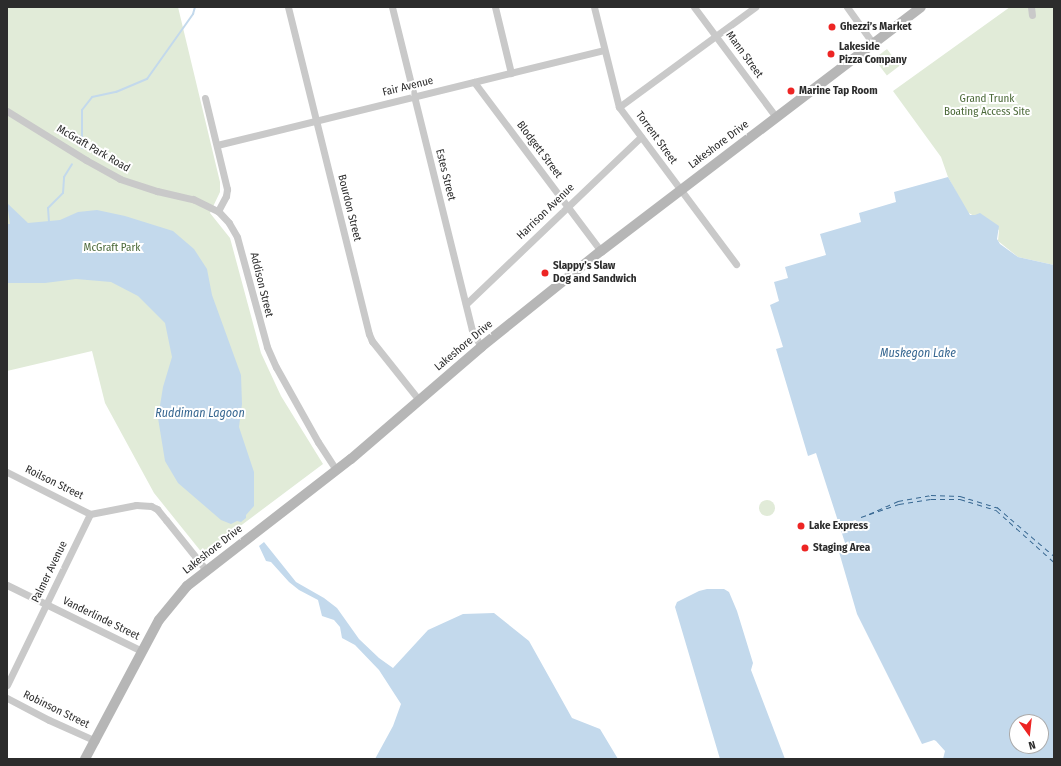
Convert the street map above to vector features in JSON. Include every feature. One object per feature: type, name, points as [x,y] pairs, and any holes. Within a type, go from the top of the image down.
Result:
[{"type":"main road","name":"Lakeshore Drive","points":[[85,759],[96,741],[142,651],[171,603],[187,586],[336,470],[481,347],[601,251],[872,42],[921,7]]},
{"type":"street","name":"Bourdon Street","points":[[288,7],[369,334],[372,341],[419,400]]},
{"type":"street","name":"Estes Street","points":[[392,7],[473,334],[481,347]]},
{"type":"street","points":[[495,7],[511,73]]},
{"type":"street","name":"Torrent Street","points":[[594,7],[619,107],[736,264]]},
{"type":"street","name":"Mann Street","points":[[694,7],[776,117]]},
{"type":"street","points":[[619,107],[755,7]]},
{"type":"street","points":[[847,7],[872,42]]},
{"type":"street","points":[[1031,7],[1032,15]]},
{"type":"street","name":"Fair Avenue","points":[[217,145],[604,50]]},
{"type":"street","name":"Blodgett Street","points":[[474,82],[601,251]]},
{"type":"street","points":[[205,98],[227,193],[218,211]]},
{"type":"street","name":"McGraft Park Road","points":[[7,111],[86,160],[120,179],[157,191],[193,199],[218,211]]},
{"type":"street","name":"Harrison Avenue","points":[[466,304],[640,137]]},
{"type":"street","name":"Addison Street","points":[[218,211],[229,223],[239,244],[267,346],[311,430],[336,470]]},
{"type":"street","name":"Roilson Street","points":[[7,472],[90,514]]},
{"type":"street","points":[[90,514],[141,504],[146,504],[157,509],[206,570]]},
{"type":"street","name":"Palmer Avenue","points":[[7,685],[90,514]]},
{"type":"street","name":"Vanderlinde Street","points":[[7,585],[142,651]]},
{"type":"street","name":"Robinson Street","points":[[7,698],[49,720],[96,741]]},
{"type":"green space","name":"McGraft Park","points":[[7,7],[178,7],[220,182],[220,192],[210,213],[230,238],[261,353],[281,396],[323,464],[203,554],[154,493],[105,403],[92,351],[7,371]]},
{"type":"green space","name":"Grand Trunk Boating Access Site","points":[[1010,7],[1054,7],[1054,265],[1018,257],[998,241],[999,230],[967,212],[948,177],[941,157],[893,91]]},
{"type":"green space","points":[[887,49],[900,66],[887,75],[874,59]]},
{"type":"green space","points":[[764,500],[770,500],[775,505],[773,514],[770,516],[764,516],[759,511],[759,505]]},
{"type":"water","name":"Muskegon Lake","points":[[948,177],[970,215],[980,213],[999,226],[997,239],[1000,244],[1018,257],[1054,265],[1054,759],[943,759],[945,751],[936,741],[934,740],[922,744],[857,614],[839,552],[847,549],[816,453],[808,456],[776,349],[783,347],[770,305],[779,301],[774,282],[788,278],[785,267],[826,255],[820,234],[861,222],[859,213],[896,202],[894,192]]},
{"type":"water","name":"Ruddiman Lagoon","points":[[7,203],[28,223],[60,220],[78,212],[97,210],[125,216],[173,231],[194,249],[207,269],[212,295],[241,375],[242,404],[239,427],[254,472],[254,506],[246,515],[246,518],[241,522],[237,521],[231,524],[221,520],[178,483],[165,461],[158,418],[163,387],[172,357],[165,323],[138,296],[111,282],[76,279],[45,283],[7,283],[7,224],[10,224]]},
{"type":"water","points":[[264,542],[296,582],[324,598],[337,608],[359,639],[379,658],[393,668],[428,630],[463,614],[494,613],[529,641],[572,718],[600,729],[618,759],[375,759],[393,726],[401,704],[379,670],[355,645],[342,638],[340,627],[334,620],[322,616],[318,600],[299,590],[289,582],[271,562],[266,561],[259,546]]},
{"type":"water","points":[[707,589],[724,589],[729,592],[737,611],[753,663],[751,670],[785,759],[720,759],[675,607],[677,602],[699,591]]},
{"type":"waterway","points":[[82,148],[82,110],[92,97],[116,92],[147,79],[193,14],[195,7]]},
{"type":"waterway","points":[[49,222],[48,208],[63,193],[64,177],[72,164]]},
{"type":"ferry route","points":[[869,514],[898,501],[931,495],[960,496],[997,507],[1054,556]]},
{"type":"ferry route","points":[[861,517],[899,504],[931,499],[960,499],[996,510],[1054,562]]},
{"type":"place","name":"Ghezzi’s Market","points":[[832,27]]},
{"type":"place","name":"Lakeside Pizza Company","points":[[831,54]]},
{"type":"place","name":"Marine Tap Room","points":[[791,91]]},
{"type":"place","name":"Slappy’s Slaw Dog and Sandwich","points":[[545,273]]},
{"type":"place","name":"Lake Express","points":[[801,526]]},
{"type":"place","name":"Staging Area","points":[[805,548]]}]
